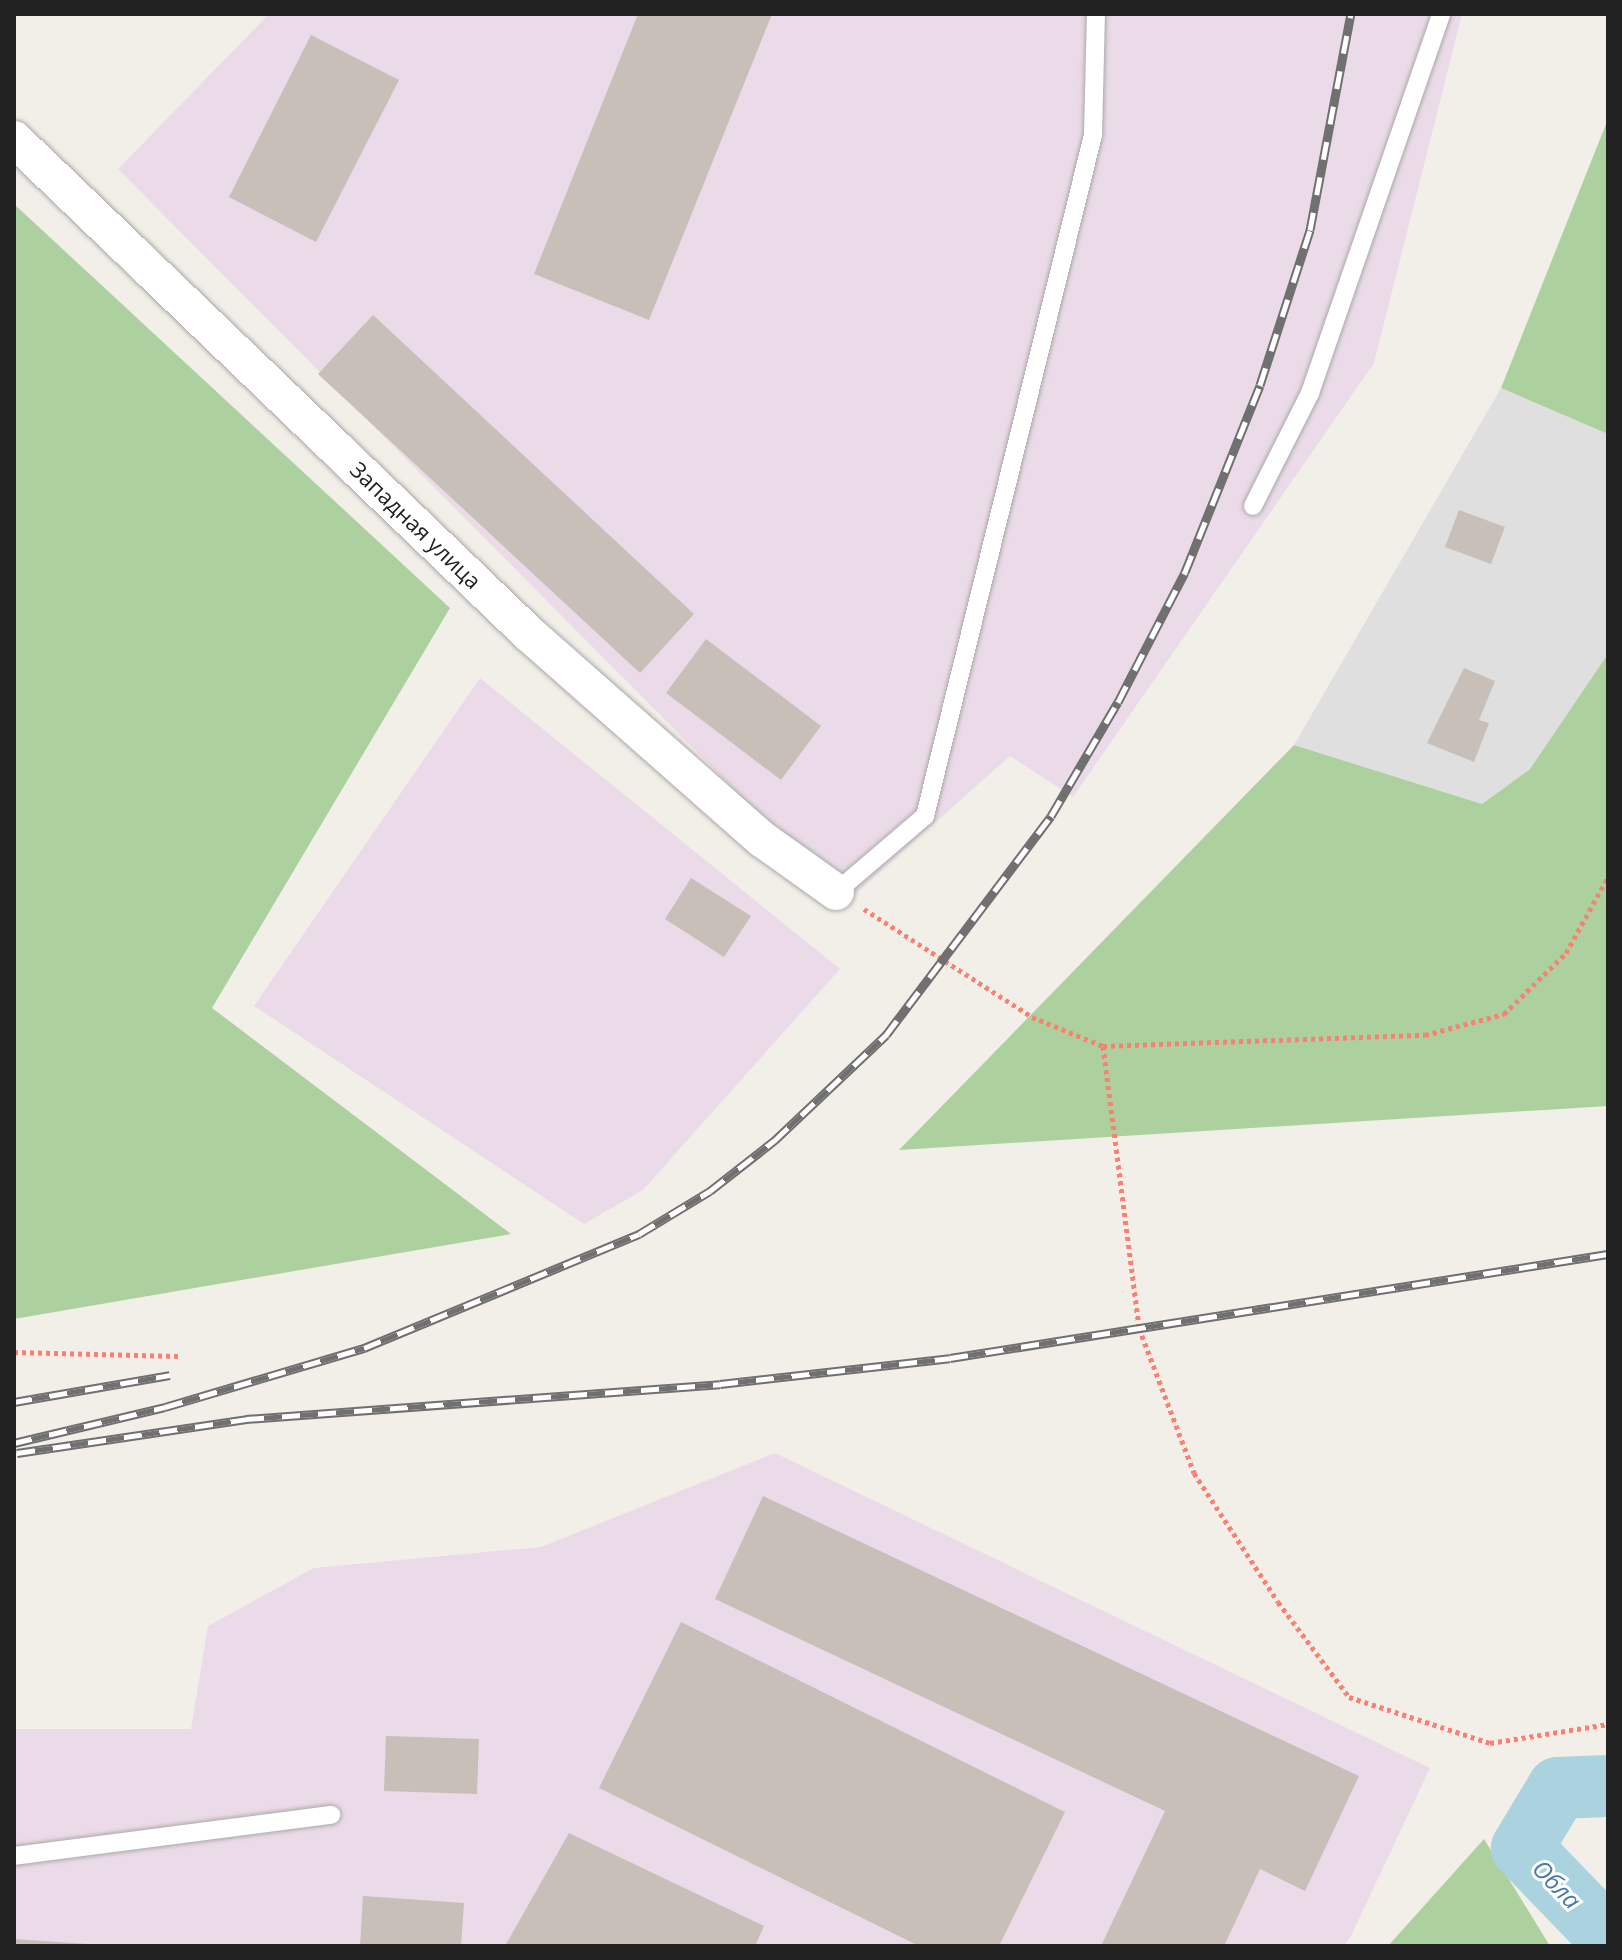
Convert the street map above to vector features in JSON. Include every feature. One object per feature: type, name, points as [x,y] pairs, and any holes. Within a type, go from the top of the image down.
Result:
[{"type":"street","name":"Западная улица","points":[[14,139],[528,633],[762,839],[836,892]]},
{"type":"lane","points":[[836,892],[925,816],[1093,135],[1096,14]]},
{"type":"lane","points":[[1253,506],[1310,393],[1441,14]]},
{"type":"lane","points":[[14,1856],[331,1815]]},
{"type":"path","points":[[836,892],[1032,1017],[1103,1046],[1425,1035],[1504,1014],[1566,953],[1608,877]]},
{"type":"path","points":[[1103,1046],[1139,1328],[1194,1473],[1278,1602],[1349,1697],[1490,1743],[1608,1724]]},
{"type":"path","points":[[14,1352],[178,1356]]},
{"type":"shaded area","points":[[269,14],[1462,14],[1374,363],[1073,797],[1010,756],[846,902],[118,169]]},
{"type":"shaded area","points":[[1501,388],[1608,434],[1608,655],[1530,769],[1482,804],[1294,745]]},
{"type":"shaded area","points":[[480,678],[840,969],[643,1190],[584,1224],[254,1006]]},
{"type":"shaded area","points":[[775,1453],[1430,1768],[1350,1938],[1343,1946],[14,1946],[14,1729],[191,1729],[208,1626],[314,1568],[541,1547]]},
{"type":"green space","points":[[1608,119],[1608,434],[1501,388]]},
{"type":"green space","points":[[14,204],[450,608],[212,1008],[511,1234],[14,1319]]},
{"type":"green space","points":[[1608,654],[1608,1106],[899,1150],[1294,745],[1482,804],[1530,769]]},
{"type":"green space","points":[[1484,1839],[1550,1946],[1388,1946]]},
{"type":"building","points":[[638,14],[772,14],[649,320],[534,274]]},
{"type":"building","points":[[311,35],[399,80],[316,242],[229,197]]},
{"type":"building","points":[[373,315],[694,614],[640,673],[318,374]]},
{"type":"building","points":[[1459,510],[1505,527],[1491,564],[1445,547]]},
{"type":"building","points":[[706,639],[821,726],[781,780],[666,693]]},
{"type":"building","points":[[1464,668],[1495,681],[1479,720],[1489,723],[1474,762],[1427,743]]},
{"type":"building","points":[[691,878],[751,916],[724,957],[665,919]]},
{"type":"building","points":[[763,1496],[1359,1776],[1305,1891],[1260,1869],[1224,1946],[1101,1946],[1165,1811],[715,1599]]},
{"type":"building","points":[[681,1622],[1065,1812],[999,1946],[919,1946],[599,1788]]},
{"type":"building","points":[[386,1736],[479,1739],[477,1794],[384,1791]]},
{"type":"building","points":[[569,1833],[764,1926],[755,1946],[505,1946]]},
{"type":"building","points":[[363,1896],[464,1903],[461,1946],[360,1946]]},
{"type":"building","points":[[14,1939],[87,1944],[87,1946],[14,1946]]},
{"type":"waterway","name":"Обла","points":[[1608,1786],[1558,1788],[1522,1848],[1608,1937]]},
{"type":"railway","points":[[14,1443],[165,1407],[364,1348],[639,1234],[710,1191],[775,1140],[886,1035],[1051,816],[1118,702],[1185,572],[1260,385],[1310,230],[1351,14]]},
{"type":"railway","points":[[17,1453],[246,1419],[720,1384],[950,1358],[1608,1254]]},
{"type":"railway","points":[[14,1402],[170,1375]]}]
